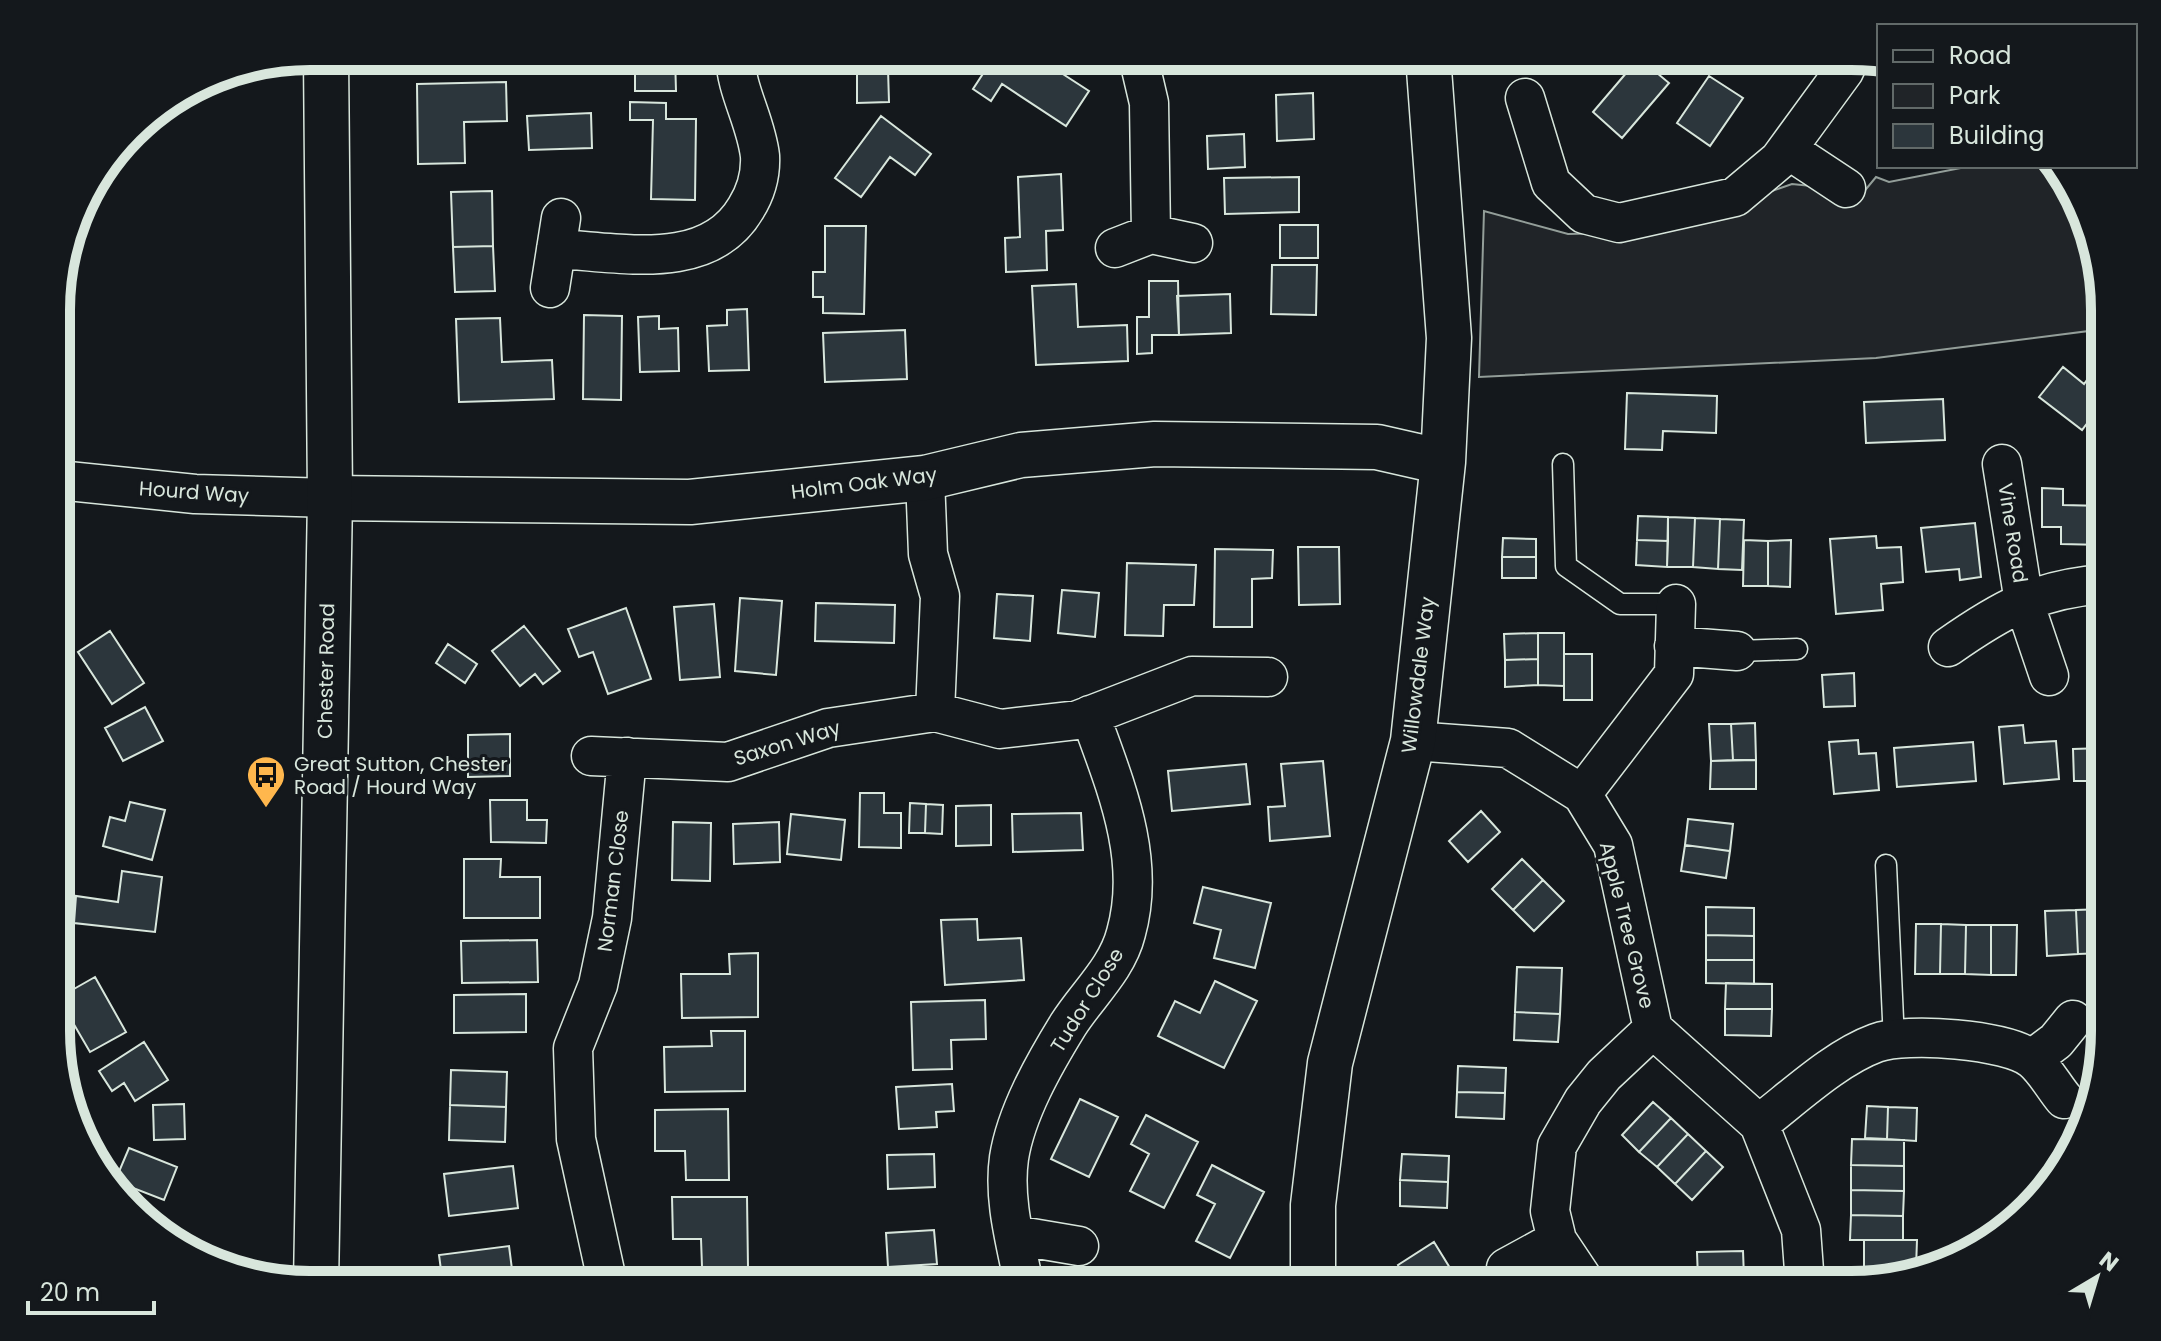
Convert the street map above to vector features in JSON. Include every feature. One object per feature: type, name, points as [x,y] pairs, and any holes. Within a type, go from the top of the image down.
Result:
[{"type":"street","points":[[1141,70],[1149,103],[1151,234]]},
{"type":"street","name":"Willowdale Way","points":[[1313,1270],[1316,1166],[1330,1063],[1413,741],[1443,462],[1449,338],[1429,70]]},
{"type":"street","points":[[1525,98],[1551,183],[1584,214],[1619,223],[1735,197],[1787,149],[1844,70]]},
{"type":"street","name":"Chester Road","points":[[316,1271],[330,498],[326,71]]},
{"type":"street","points":[[550,288],[559,234],[658,255],[705,248],[738,223],[757,190],[760,157],[736,71]]},
{"type":"street","points":[[1787,149],[1846,188]]},
{"type":"street","points":[[1115,248],[1151,234],[1193,243]]},
{"type":"street","name":"Holm Oak Way","points":[[330,498],[690,502],[925,478],[1021,455],[1155,444],[1377,447],[1443,462]]},
{"type":"street","name":"Vine Road","points":[[2002,464],[2024,602],[2049,676]]},
{"type":"street","points":[[925,478],[928,554],[940,596],[935,712]]},
{"type":"street","name":"Hourd Way","points":[[70,481],[195,494],[330,498]]},
{"type":"street","name":"Vine Road","points":[[1948,647],[1988,619],[2024,602],[2062,587],[2090,585]]},
{"type":"street","points":[[1582,794],[1674,674],[1676,604]]},
{"type":"street","points":[[1674,646],[1737,651]]},
{"type":"street","name":"Saxon Way","points":[[609,757],[728,762],[828,728],[935,712],[1000,729],[1090,715],[1192,676],[1268,677]]},
{"type":"street","name":"Tudor Close","points":[[1021,1271],[1008,1200],[1009,1158],[1027,1103],[1068,1026],[1114,963],[1126,933],[1134,873],[1125,815],[1090,715]]},
{"type":"street","name":"Apple Tree Grove","points":[[1413,741],[1508,748],[1582,794],[1613,845],[1653,1029],[1759,1124],[1801,1230],[1804,1270]]},
{"type":"street","name":"Norman Close","points":[[605,1271],[576,1139],[573,1048],[598,985],[612,918],[609,757]]},
{"type":"street","points":[[2032,1059],[2056,1041],[2073,1020]]},
{"type":"street","points":[[1577,1270],[1557,1240],[1550,1211],[1557,1146],[1583,1101],[1604,1075],[1653,1029]]},
{"type":"street","points":[[1759,1124],[1818,1077],[1876,1043],[1916,1039],[1998,1045],[2032,1059],[2064,1099]]},
{"type":"street","points":[[1014,1235],[1079,1246]]},
{"type":"street","points":[[1506,1268],[1557,1240]]},
{"type":"lane","points":[[1563,464],[1566,566],[1620,604],[1676,604]]},
{"type":"lane","points":[[1737,651],[1797,649]]},
{"type":"lane","points":[[1886,865],[1894,1041]]},
{"type":"green space","points":[[1961,168],[2044,168],[2059,190],[2078,233],[2090,294],[2090,331],[1876,358],[1479,377],[1484,211],[1568,234],[1655,232],[1792,184],[1821,187],[1853,205],[1876,177],[1889,182]]},
{"type":"building","points":[[1188,70],[1224,70],[1224,74],[1188,74]]},
{"type":"building","points":[[1629,70],[1654,70],[1669,83],[1622,138],[1593,112]]},
{"type":"building","points":[[635,71],[675,71],[676,91],[635,91]]},
{"type":"building","points":[[857,71],[888,71],[889,102],[857,103]]},
{"type":"building","points":[[985,71],[1057,71],[1089,91],[1066,126],[1002,84],[991,101],[973,89]]},
{"type":"building","points":[[1709,76],[1743,98],[1710,146],[1677,123]]},
{"type":"building","points":[[506,82],[507,121],[464,122],[465,163],[418,164],[417,84]]},
{"type":"building","points":[[1313,93],[1314,139],[1277,141],[1276,95]]},
{"type":"building","points":[[630,102],[666,103],[666,119],[696,119],[695,200],[651,199],[653,120],[630,120]]},
{"type":"building","points":[[591,113],[592,148],[529,150],[527,116]]},
{"type":"building","points":[[881,116],[931,154],[915,175],[890,157],[861,197],[835,178]]},
{"type":"building","points":[[1244,134],[1245,167],[1208,169],[1207,136]]},
{"type":"building","points":[[1061,174],[1063,230],[1046,231],[1047,270],[1006,272],[1005,238],[1020,237],[1018,177]]},
{"type":"building","points":[[1299,177],[1299,212],[1225,214],[1224,178]]},
{"type":"building","points":[[492,191],[493,246],[453,247],[451,192]]},
{"type":"building","points":[[1280,225],[1318,225],[1318,258],[1280,258]]},
{"type":"building","points":[[825,226],[866,226],[864,314],[823,313],[823,297],[813,297],[813,272],[825,272]]},
{"type":"building","points":[[493,246],[495,291],[455,292],[453,247]]},
{"type":"building","points":[[1272,265],[1317,265],[1316,315],[1271,314]]},
{"type":"building","points":[[1149,281],[1178,281],[1179,335],[1152,335],[1152,353],[1137,354],[1137,317],[1149,317]]},
{"type":"building","points":[[1076,284],[1078,327],[1127,325],[1128,361],[1036,365],[1032,286]]},
{"type":"building","points":[[1230,294],[1231,333],[1179,335],[1177,296]]},
{"type":"building","points":[[747,309],[749,370],[709,371],[707,326],[727,325],[727,310]]},
{"type":"building","points":[[584,315],[622,316],[621,400],[583,399]]},
{"type":"building","points":[[659,316],[659,329],[678,328],[679,371],[640,372],[638,317]]},
{"type":"building","points":[[500,318],[502,362],[552,360],[554,399],[459,402],[456,319]]},
{"type":"building","points":[[905,330],[907,379],[825,382],[823,333]]},
{"type":"building","points":[[2063,367],[2084,384],[2090,376],[2090,419],[2082,430],[2039,397]]},
{"type":"building","points":[[1627,393],[1717,396],[1716,433],[1663,431],[1662,450],[1625,449]]},
{"type":"building","points":[[1943,399],[1945,440],[1866,443],[1864,402]]},
{"type":"building","points":[[2042,488],[2063,489],[2063,505],[2090,506],[2090,545],[2061,544],[2061,527],[2042,527]]},
{"type":"building","points":[[1638,516],[1668,517],[1668,541],[1637,540]]},
{"type":"building","points":[[1668,517],[1695,518],[1693,567],[1667,567]]},
{"type":"building","points":[[1695,518],[1720,519],[1718,569],[1693,567]]},
{"type":"building","points":[[1720,519],[1744,520],[1742,570],[1718,569]]},
{"type":"building","points":[[1975,523],[1981,577],[1960,580],[1959,569],[1926,572],[1921,528]]},
{"type":"building","points":[[1876,536],[1877,548],[1901,547],[1903,582],[1881,584],[1883,610],[1836,614],[1830,539]]},
{"type":"building","points":[[1503,538],[1536,539],[1536,557],[1502,557]]},
{"type":"building","points":[[1637,540],[1668,541],[1667,567],[1636,565]]},
{"type":"building","points":[[1744,540],[1768,541],[1768,586],[1743,586]]},
{"type":"building","points":[[1791,540],[1790,587],[1768,586],[1768,541]]},
{"type":"building","points":[[1298,547],[1339,547],[1340,604],[1299,605]]},
{"type":"building","points":[[1215,549],[1273,550],[1272,578],[1252,579],[1252,627],[1214,627]]},
{"type":"building","points":[[1502,557],[1536,557],[1536,578],[1502,578]]},
{"type":"building","points":[[1127,563],[1196,565],[1194,605],[1164,605],[1163,636],[1125,635]]},
{"type":"building","points":[[1062,590],[1099,593],[1095,637],[1058,633]]},
{"type":"building","points":[[997,594],[1033,596],[1030,641],[994,638]]},
{"type":"building","points":[[740,598],[782,601],[776,675],[735,671]]},
{"type":"building","points":[[816,603],[895,605],[894,643],[815,641]]},
{"type":"building","points":[[714,604],[720,677],[680,680],[674,607]]},
{"type":"building","points":[[626,608],[651,679],[608,694],[593,652],[579,657],[568,629]]},
{"type":"building","points":[[524,626],[560,671],[543,684],[535,674],[520,686],[492,651]]},
{"type":"building","points":[[110,631],[144,683],[112,704],[78,652]]},
{"type":"building","points":[[1538,633],[1538,659],[1505,660],[1504,634]]},
{"type":"building","points":[[1538,633],[1564,633],[1564,686],[1538,685]]},
{"type":"building","points":[[448,644],[477,664],[465,683],[436,663]]},
{"type":"building","points":[[1564,654],[1592,654],[1592,700],[1564,700]]},
{"type":"building","points":[[1538,659],[1538,685],[1505,687],[1505,660]]},
{"type":"building","points":[[1854,673],[1855,706],[1824,707],[1822,675]]},
{"type":"building","points":[[145,707],[163,741],[123,761],[105,728]]},
{"type":"building","points":[[1755,723],[1756,760],[1733,760],[1731,724]]},
{"type":"building","points":[[1709,724],[1731,724],[1733,760],[1711,761]]},
{"type":"building","points":[[2023,725],[2025,743],[2056,741],[2059,779],[2004,784],[1999,727]]},
{"type":"building","points":[[510,734],[510,776],[468,777],[468,735]]},
{"type":"building","points":[[1858,740],[1859,754],[1876,753],[1879,790],[1834,794],[1829,742]]},
{"type":"building","points":[[1973,742],[1976,781],[1897,787],[1894,748]]},
{"type":"building","points":[[2090,748],[2090,781],[2074,781],[2073,749]]},
{"type":"building","points":[[1756,760],[1756,789],[1710,789],[1711,761]]},
{"type":"building","points":[[1323,761],[1330,836],[1270,841],[1268,807],[1285,806],[1281,764]]},
{"type":"building","points":[[1246,764],[1250,804],[1172,811],[1168,771]]},
{"type":"building","points":[[860,793],[884,793],[884,813],[901,813],[901,848],[859,847]]},
{"type":"building","points":[[490,800],[527,800],[527,820],[547,820],[546,843],[491,842]]},
{"type":"building","points":[[130,802],[165,810],[152,860],[103,846],[110,817],[125,821]]},
{"type":"building","points":[[910,803],[926,804],[925,833],[909,833]]},
{"type":"building","points":[[926,804],[943,805],[942,834],[925,833]]},
{"type":"building","points":[[991,805],[991,845],[956,846],[956,806]]},
{"type":"building","points":[[1481,811],[1500,832],[1468,862],[1449,841]]},
{"type":"building","points":[[1081,813],[1083,850],[1013,852],[1012,814]]},
{"type":"building","points":[[791,814],[845,820],[841,860],[787,854]]},
{"type":"building","points":[[1688,819],[1733,824],[1730,851],[1685,845]]},
{"type":"building","points":[[673,822],[711,823],[710,881],[672,880]]},
{"type":"building","points":[[779,822],[780,862],[734,864],[733,824]]},
{"type":"building","points":[[1685,845],[1730,851],[1726,878],[1681,871]]},
{"type":"building","points":[[464,859],[501,859],[500,877],[540,877],[540,918],[464,918]]},
{"type":"building","points":[[1522,859],[1543,880],[1513,910],[1492,889]]},
{"type":"building","points":[[122,871],[162,877],[155,932],[74,923],[76,896],[118,902]]},
{"type":"building","points":[[1543,880],[1564,901],[1534,931],[1513,910]]},
{"type":"building","points":[[1203,887],[1271,903],[1255,968],[1214,958],[1221,930],[1194,923]]},
{"type":"building","points":[[1706,907],[1754,908],[1754,936],[1706,935]]},
{"type":"building","points":[[2076,910],[2090,910],[2090,954],[2078,954]]},
{"type":"building","points":[[2076,910],[2078,954],[2047,956],[2045,911]]},
{"type":"building","points":[[977,919],[978,940],[1021,938],[1024,980],[945,985],[941,920]]},
{"type":"building","points":[[1916,924],[1941,924],[1940,974],[1915,974]]},
{"type":"building","points":[[1941,924],[1966,925],[1965,974],[1940,974]]},
{"type":"building","points":[[1966,925],[1991,925],[1991,975],[1965,974]]},
{"type":"building","points":[[1991,925],[2017,925],[2016,975],[1991,975]]},
{"type":"building","points":[[1706,935],[1754,936],[1754,960],[1706,960]]},
{"type":"building","points":[[537,940],[538,982],[462,983],[461,941]]},
{"type":"building","points":[[758,953],[758,1017],[682,1018],[681,974],[730,974],[729,954]]},
{"type":"building","points":[[1706,960],[1754,960],[1754,984],[1706,983]]},
{"type":"building","points":[[1517,967],[1562,968],[1560,1014],[1515,1012]]},
{"type":"building","points":[[95,977],[126,1032],[90,1052],[70,1022],[70,991]]},
{"type":"building","points":[[1215,981],[1257,1001],[1224,1068],[1158,1036],[1175,1001],[1200,1013]]},
{"type":"building","points":[[1726,983],[1772,984],[1772,1009],[1725,1009]]},
{"type":"building","points":[[526,994],[526,1032],[454,1033],[454,995]]},
{"type":"building","points":[[985,1000],[986,1039],[951,1040],[952,1069],[913,1070],[911,1002]]},
{"type":"building","points":[[1725,1009],[1772,1009],[1771,1036],[1725,1035]]},
{"type":"building","points":[[1515,1012],[1560,1014],[1558,1042],[1514,1040]]},
{"type":"building","points":[[711,1031],[745,1031],[745,1091],[665,1092],[664,1047],[712,1046]]},
{"type":"building","points":[[144,1042],[168,1080],[135,1101],[124,1083],[112,1091],[99,1071]]},
{"type":"building","points":[[1458,1066],[1506,1068],[1505,1093],[1457,1092]]},
{"type":"building","points":[[451,1070],[507,1072],[506,1107],[450,1105]]},
{"type":"building","points":[[952,1084],[954,1111],[936,1112],[937,1127],[899,1129],[896,1087]]},
{"type":"building","points":[[1457,1092],[1505,1093],[1504,1119],[1456,1117]]},
{"type":"building","points":[[1080,1099],[1118,1117],[1089,1177],[1051,1159]]},
{"type":"building","points":[[1653,1102],[1671,1118],[1639,1152],[1622,1135]]},
{"type":"building","points":[[184,1104],[185,1139],[154,1140],[153,1105]]},
{"type":"building","points":[[450,1105],[506,1107],[505,1142],[449,1140]]},
{"type":"building","points":[[1867,1106],[1888,1107],[1887,1139],[1865,1138]]},
{"type":"building","points":[[1888,1107],[1917,1108],[1916,1141],[1887,1139]]},
{"type":"building","points":[[728,1109],[729,1180],[686,1180],[685,1151],[655,1151],[655,1110]]},
{"type":"building","points":[[1146,1115],[1198,1142],[1164,1208],[1130,1191],[1149,1154],[1131,1144]]},
{"type":"building","points":[[1671,1118],[1688,1134],[1657,1167],[1639,1152]]},
{"type":"building","points":[[1688,1134],[1706,1151],[1675,1184],[1657,1167]]},
{"type":"building","points":[[1852,1139],[1904,1140],[1904,1166],[1851,1165]]},
{"type":"building","points":[[129,1148],[177,1167],[164,1200],[127,1186],[118,1174]]},
{"type":"building","points":[[1706,1151],[1723,1167],[1692,1200],[1675,1184]]},
{"type":"building","points":[[934,1154],[935,1187],[888,1189],[887,1155]]},
{"type":"building","points":[[1402,1154],[1449,1156],[1448,1182],[1400,1180]]},
{"type":"building","points":[[1212,1165],[1264,1192],[1230,1258],[1196,1241],[1215,1204],[1197,1195]]},
{"type":"building","points":[[1851,1165],[1904,1166],[1904,1191],[1851,1190]]},
{"type":"building","points":[[513,1166],[518,1208],[449,1216],[444,1174]]},
{"type":"building","points":[[1400,1180],[1448,1182],[1447,1208],[1400,1206]]},
{"type":"building","points":[[1851,1190],[1904,1191],[1903,1216],[1851,1215]]},
{"type":"building","points":[[672,1197],[747,1197],[748,1267],[702,1267],[701,1239],[673,1239]]},
{"type":"building","points":[[1851,1215],[1903,1216],[1903,1240],[1850,1240]]},
{"type":"building","points":[[934,1230],[937,1264],[888,1267],[886,1233]]},
{"type":"building","points":[[1864,1240],[1917,1240],[1916,1262],[1890,1267],[1864,1267]]},
{"type":"building","points":[[1434,1242],[1450,1268],[1401,1270],[1398,1265]]},
{"type":"building","points":[[509,1246],[512,1271],[441,1271],[439,1255]]},
{"type":"building","points":[[1743,1251],[1744,1270],[1698,1270],[1697,1252]]},
{"type":"place","name":"Great Sutton, Chester Road / Hourd Way","points":[[266,809]]}]
